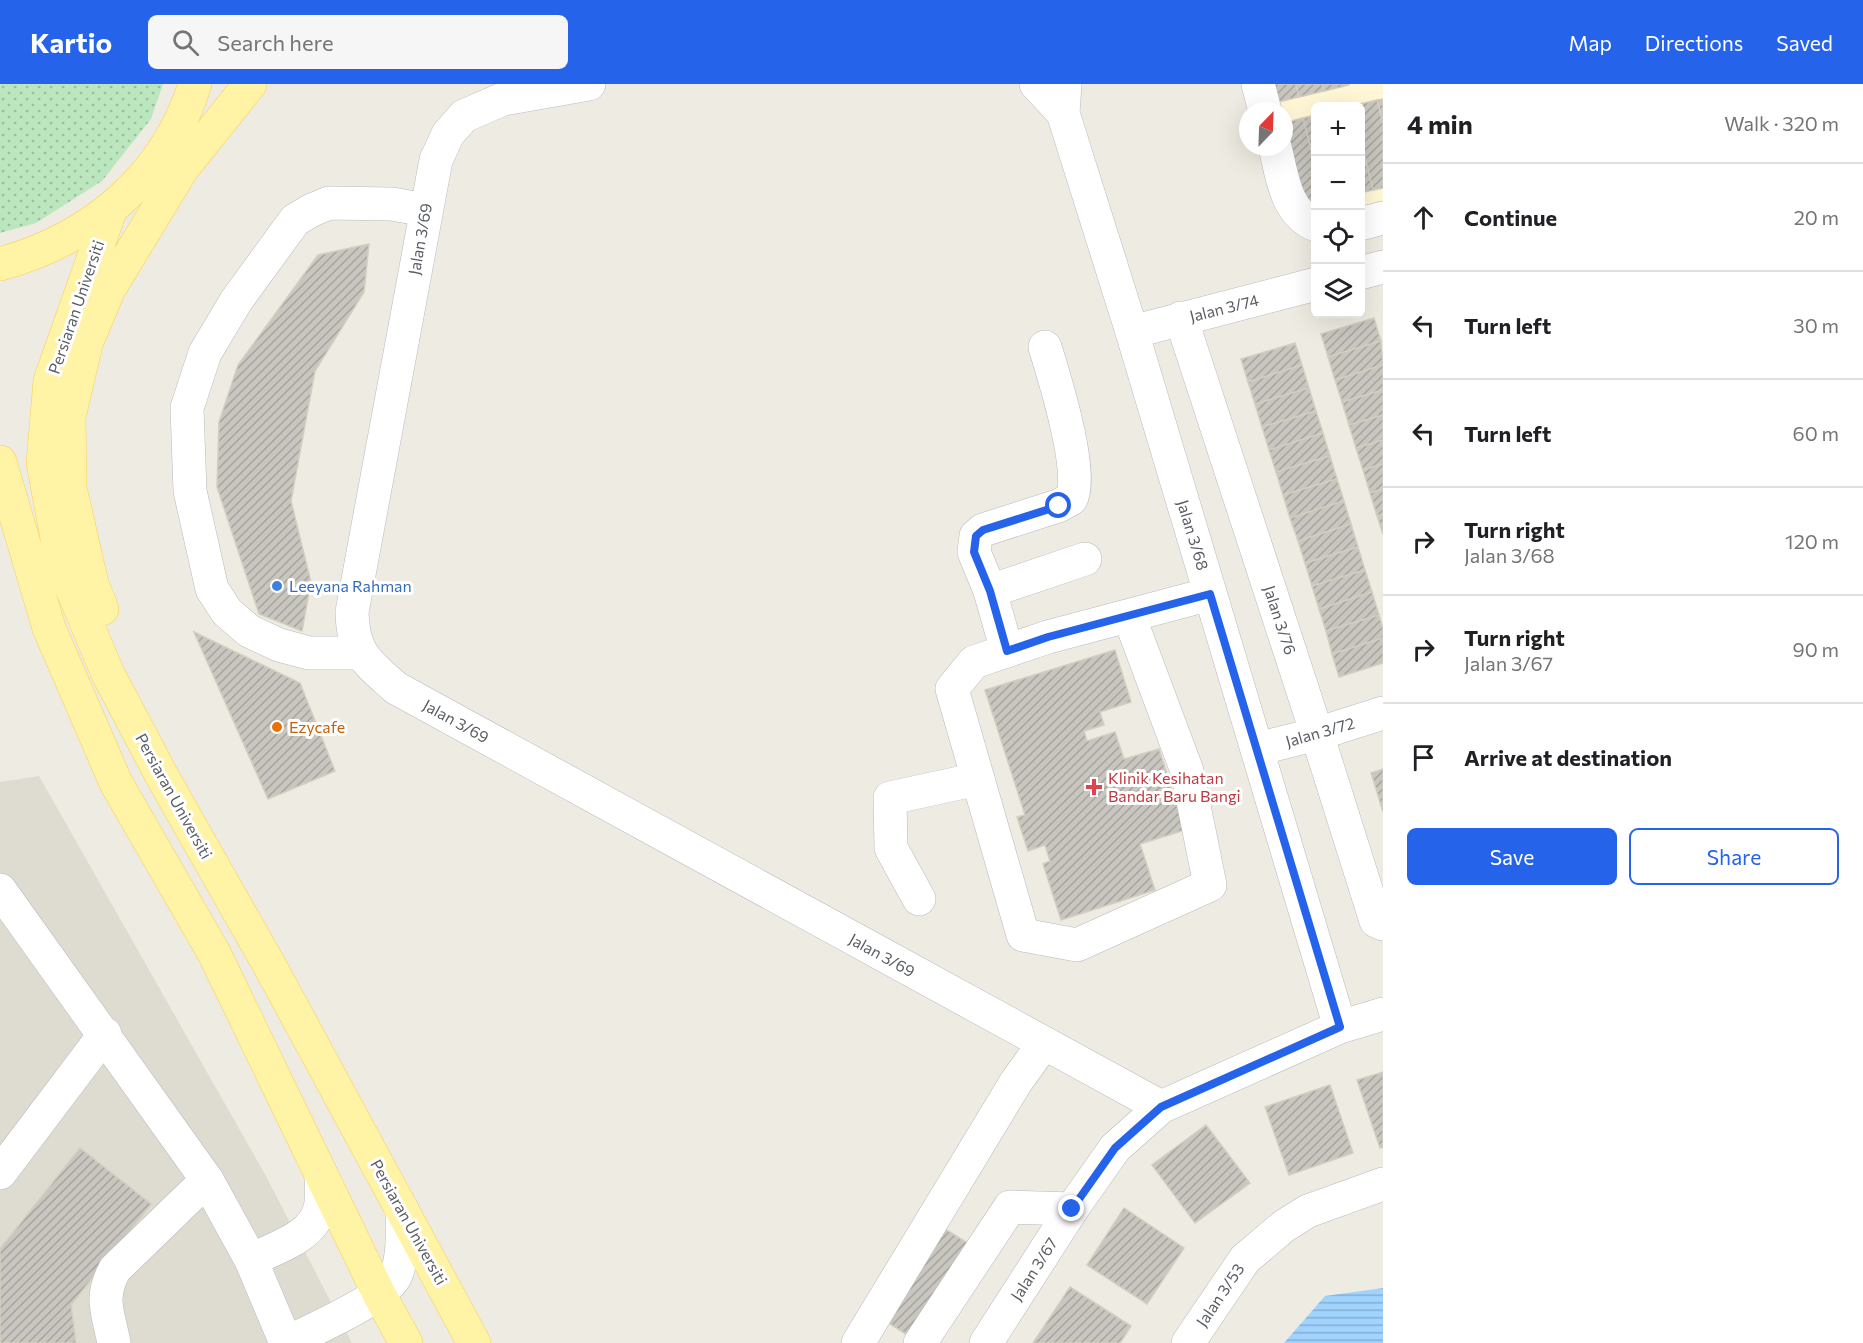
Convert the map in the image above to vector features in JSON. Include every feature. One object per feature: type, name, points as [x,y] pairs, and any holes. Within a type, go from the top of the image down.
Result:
[{"type":"main road","points":[[163,778],[92,584],[70,488],[69,417],[86,344],[109,289],[182,169],[250,84]]},
{"type":"main road","points":[[0,264],[28,257],[71,237],[110,211],[143,178],[170,141],[198,89]]},
{"type":"main road","name":"Persiaran Universiti","points":[[110,211],[50,381],[43,463],[62,565],[108,674],[163,778],[272,970],[474,1343]]},
{"type":"main road","points":[[0,462],[49,628],[116,783]]},
{"type":"main road","points":[[0,523],[42,661],[64,705],[116,783],[214,953],[379,1294],[404,1340]]},
{"type":"street","name":"Jalan 3/69","points":[[589,84],[503,99],[465,116],[448,134],[436,160],[352,612],[352,632],[360,653],[396,688],[1161,1107]]},
{"type":"street","name":"Jalan 3/68","points":[[1036,84],[1064,98],[1340,1027]]},
{"type":"street","points":[[1258,84],[1263,102]]},
{"type":"street","points":[[1277,156],[1289,198],[1296,211],[1311,223]]},
{"type":"street","points":[[360,653],[309,653],[279,645],[249,631],[227,612],[212,589],[190,491],[187,408],[205,353],[236,301],[295,220],[329,203],[392,204],[426,210]]},
{"type":"street","points":[[1365,223],[1383,218]]},
{"type":"street","points":[[1365,272],[1383,267]]},
{"type":"street","name":"Jalan 3/74","points":[[1132,332],[1311,285]]},
{"type":"street","name":"Jalan 3/76","points":[[1181,318],[1380,923]]},
{"type":"street","points":[[1007,651],[990,591],[974,552],[976,536],[983,530],[1059,506],[1071,499],[1075,493],[1076,484],[1066,419],[1045,347]]},
{"type":"street","points":[[990,591],[1085,560]]},
{"type":"street","points":[[1129,616],[1187,771],[1210,885],[1077,945],[1023,935],[952,689],[974,662],[1048,637],[1210,594]]},
{"type":"street","name":"Jalan 3/72","points":[[1257,749],[1317,734],[1383,713]]},
{"type":"street","points":[[919,899],[891,848],[890,798],[978,779]]},
{"type":"street","points":[[0,890],[105,1034],[207,1180],[251,1260],[286,1343],[379,1294],[396,1276],[401,1254],[402,1209]]},
{"type":"street","name":"Jalan 3/67","points":[[986,1343],[1072,1209],[1115,1148],[1161,1107],[1340,1027],[1383,1014]]},
{"type":"street","points":[[0,1173],[105,1034]]},
{"type":"street","points":[[858,1343],[1016,1082],[1044,1043]]},
{"type":"street","points":[[251,1260],[298,1237],[311,1228],[320,1207],[321,1174]]},
{"type":"street","points":[[114,1343],[105,1295],[108,1282],[115,1269],[207,1180]]},
{"type":"street","name":"Jalan 3/53","points":[[1188,1343],[1245,1258],[1284,1226],[1308,1211],[1383,1184]]},
{"type":"street","points":[[920,1343],[1010,1207],[1072,1209]]},
{"type":"street","points":[[343,1313],[360,1314],[378,1319],[404,1340]]},
{"type":"shaded area","points":[[1272,84],[1383,84],[1383,207],[1365,211],[1365,102],[1311,102],[1311,204],[1293,152],[1293,102],[1277,102]]},
{"type":"shaded area","points":[[39,776],[267,1178],[352,1343],[0,1343],[0,782]]},
{"type":"green space","points":[[0,84],[163,84],[151,119],[102,181],[36,223],[0,233]]},
{"type":"water","points":[[1383,1288],[1383,1343],[1284,1343],[1325,1296]]},
{"type":"building","points":[[1269,84],[1296,84],[1299,97],[1274,102]]},
{"type":"building","points":[[1296,84],[1322,84],[1324,91],[1299,97]]},
{"type":"building","points":[[1322,84],[1349,84],[1349,85],[1324,91]]},
{"type":"building","points":[[1383,99],[1383,123],[1377,100]]},
{"type":"building","points":[[1377,100],[1383,123],[1383,188],[1373,190],[1365,159],[1365,103]]},
{"type":"building","points":[[1311,116],[1311,150],[1303,118]]},
{"type":"building","points":[[1303,118],[1311,150],[1311,205],[1299,208],[1286,156],[1293,156],[1293,121]]},
{"type":"building","points":[[1365,159],[1373,190],[1365,192]]},
{"type":"building","points":[[369,244],[364,292],[315,371],[291,501],[311,582],[302,631],[259,614],[217,487],[219,422],[238,365],[318,255]]},
{"type":"building","points":[[1374,318],[1381,341],[1328,357],[1321,334]]},
{"type":"building","points":[[1381,341],[1383,365],[1335,380],[1328,357]]},
{"type":"building","points":[[1295,343],[1302,365],[1248,382],[1241,359]]},
{"type":"building","points":[[1302,365],[1309,388],[1255,404],[1248,382]]},
{"type":"building","points":[[1383,365],[1383,390],[1342,402],[1335,380]]},
{"type":"building","points":[[1309,388],[1316,411],[1262,427],[1255,404]]},
{"type":"building","points":[[1383,390],[1383,415],[1349,425],[1342,402]]},
{"type":"building","points":[[1316,411],[1323,433],[1269,450],[1262,427]]},
{"type":"building","points":[[1383,415],[1383,440],[1356,448],[1349,425]]},
{"type":"building","points":[[1323,433],[1330,456],[1276,472],[1269,450]]},
{"type":"building","points":[[1383,440],[1383,464],[1363,470],[1356,448]]},
{"type":"building","points":[[1330,456],[1337,479],[1283,495],[1276,472]]},
{"type":"building","points":[[1383,464],[1383,489],[1370,493],[1363,470]]},
{"type":"building","points":[[1337,479],[1344,501],[1290,518],[1283,495]]},
{"type":"building","points":[[1383,489],[1383,514],[1377,516],[1370,493]]},
{"type":"building","points":[[1344,501],[1351,524],[1298,541],[1290,518]]},
{"type":"building","points":[[1383,514],[1383,534],[1377,516]]},
{"type":"building","points":[[1351,524],[1358,547],[1305,563],[1298,541]]},
{"type":"building","points":[[1358,547],[1365,570],[1312,586],[1305,563]]},
{"type":"building","points":[[1365,570],[1372,592],[1319,609],[1312,586]]},
{"type":"building","points":[[1372,592],[1379,615],[1326,631],[1319,609]]},
{"type":"building","points":[[1379,615],[1383,638],[1332,654],[1326,631]]},
{"type":"building","name":"Ezycafe","points":[[194,632],[300,683],[335,771],[268,799]]},
{"type":"building","points":[[1383,638],[1383,663],[1339,677],[1332,654]]},
{"type":"building","name":"Klinik Kesihatan Bandar Baru Bangi","points":[[1115,650],[1131,702],[1100,712],[1104,725],[1084,731],[1087,741],[1115,732],[1124,759],[1159,749],[1185,830],[1140,844],[1155,890],[1061,920],[1043,864],[1050,861],[1045,845],[1028,851],[1017,817],[1025,815],[985,690]]},
{"type":"building","points":[[1383,769],[1383,812],[1371,773]]},
{"type":"building","points":[[1383,1072],[1383,1147],[1380,1148],[1357,1080]]},
{"type":"building","points":[[1330,1085],[1353,1153],[1289,1175],[1265,1107]]},
{"type":"building","points":[[1206,1125],[1250,1183],[1195,1223],[1152,1165]]},
{"type":"building","points":[[80,1148],[151,1204],[71,1305],[76,1343],[0,1343],[0,1249]]},
{"type":"building","points":[[1124,1208],[1184,1248],[1147,1304],[1087,1265]]},
{"type":"building","points":[[945,1229],[971,1245],[912,1338],[887,1322]]},
{"type":"building","points":[[1070,1287],[1131,1326],[1120,1343],[1033,1343]]},
{"type":"place","name":"Leeyana Rahman","points":[[277,586]]},
{"type":"place","name":"Ezycafe","points":[[277,727]]},
{"type":"place","name":"Klinik Kesihatan Bandar Baru Bangi","points":[[1094,787]]},
{"type":"route","points":[[1059,506],[983,530],[976,536],[974,552],[990,591],[1007,651],[1048,637],[1210,594],[1340,1027],[1161,1107],[1115,1148],[1072,1209]]}]
